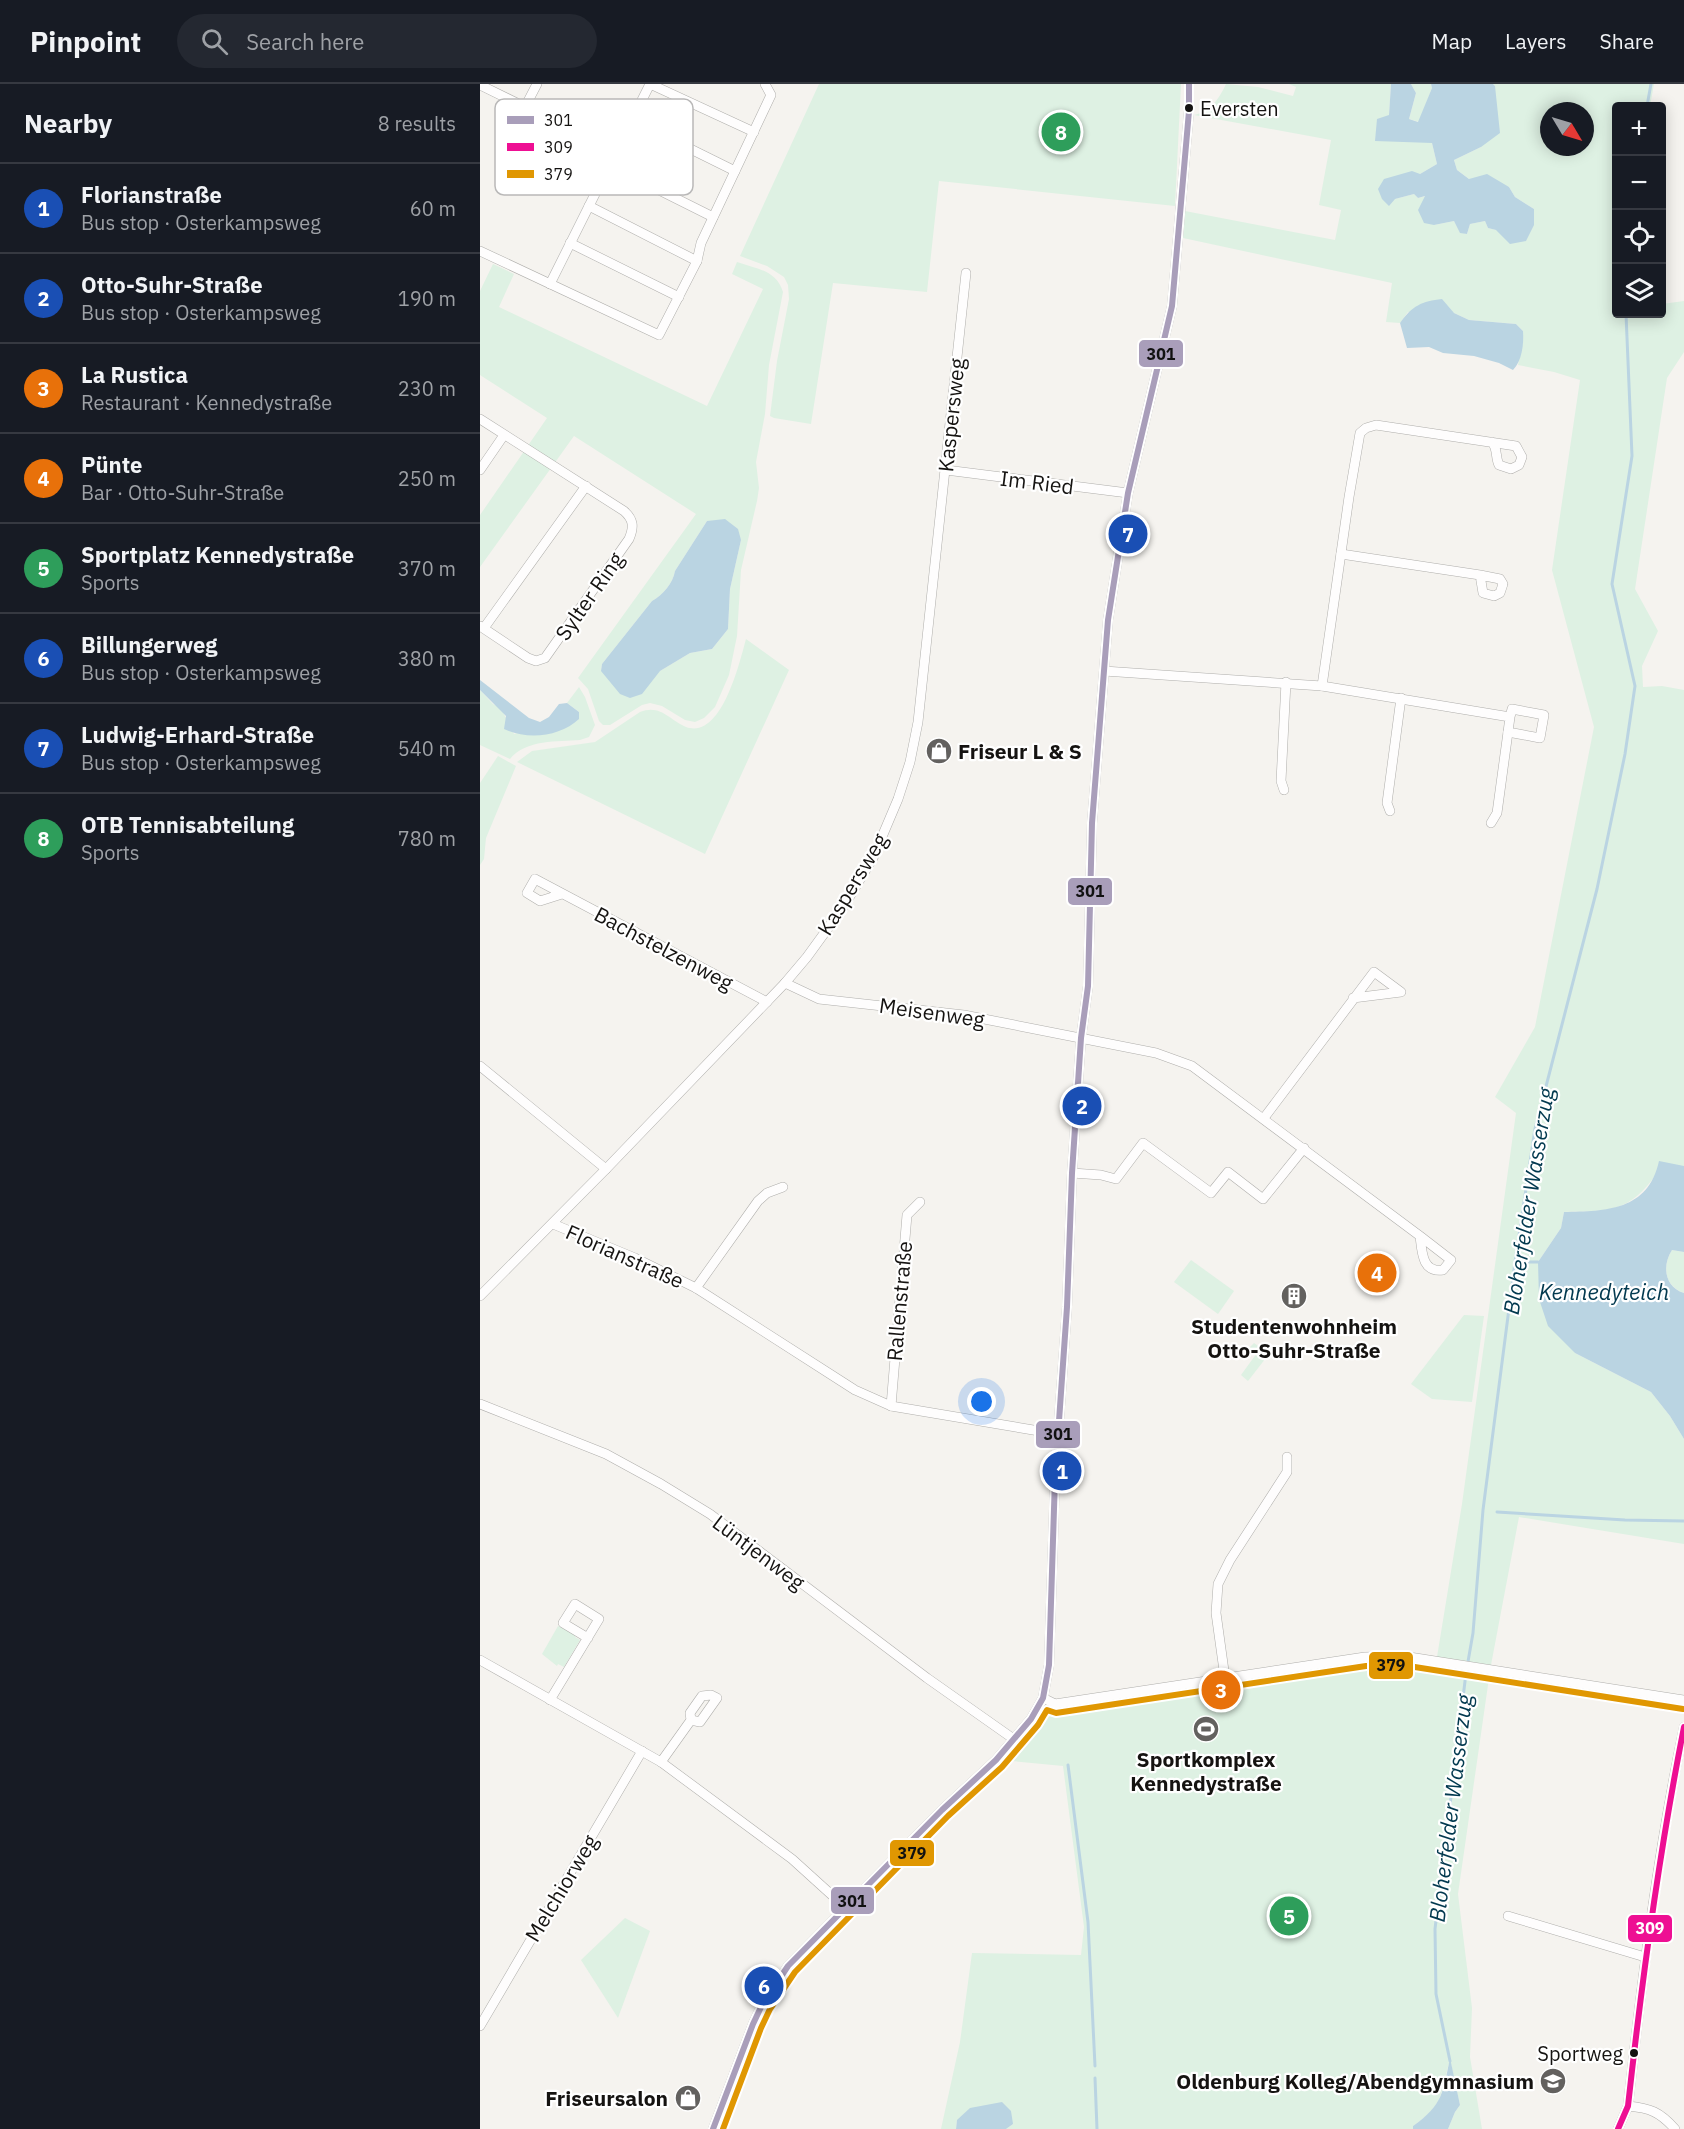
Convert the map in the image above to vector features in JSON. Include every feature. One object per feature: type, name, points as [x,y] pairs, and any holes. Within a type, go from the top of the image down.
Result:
[{"type":"street","points":[[529,99],[537,84]]},
{"type":"street","points":[[642,99],[650,84],[682,99]]},
{"type":"street","points":[[480,251],[659,335],[697,261],[701,243],[771,95],[765,84]]},
{"type":"street","points":[[713,2129],[762,2005],[788,1966],[845,1906],[996,1760],[1031,1719],[1043,1698],[1049,1665],[1057,1434],[1067,1307],[1072,1173],[1081,1038],[1088,986],[1092,823],[1104,671],[1113,582],[1128,493],[1172,306],[1189,111],[1189,84]]},
{"type":"street","points":[[480,85],[509,99]]},
{"type":"street","points":[[693,104],[754,132]]},
{"type":"street","points":[[693,150],[735,171]]},
{"type":"street","points":[[550,284],[594,195]]},
{"type":"street","points":[[669,195],[713,217]]},
{"type":"street","points":[[588,206],[697,261]]},
{"type":"street","points":[[570,243],[679,297]]},
{"type":"street","name":"Kaspersweg","points":[[480,1296],[553,1224],[785,983],[844,906],[873,858],[895,808],[910,762],[918,722],[966,273]]},
{"type":"street","name":"Sylter Ring","points":[[480,419],[586,486],[624,511],[631,517],[634,528],[629,539],[552,649],[545,658],[536,661],[519,654],[482,627],[586,486]]},
{"type":"street","points":[[1322,686],[1360,433],[1376,424],[1492,442]]},
{"type":"street","points":[[480,470],[504,435]]},
{"type":"street","name":"Im Ried","points":[[946,470],[1128,493]]},
{"type":"street","points":[[1341,554],[1480,575]]},
{"type":"street","points":[[1104,671],[1322,686],[1510,717]]},
{"type":"street","points":[[1284,790],[1281,781],[1286,682]]},
{"type":"street","points":[[1390,810],[1387,803],[1401,698]]},
{"type":"street","points":[[1491,823],[1497,813],[1510,717],[1512,709],[1544,715],[1540,738],[1508,732]]},
{"type":"street","name":"Bachstelzenweg","points":[[562,894],[766,1002]]},
{"type":"street","points":[[1264,1118],[1353,998],[1374,972],[1401,992],[1353,998]]},
{"type":"street","name":"Meisenweg","points":[[785,983],[819,999],[954,1014],[1156,1053],[1182,1061],[1264,1118],[1420,1236]]},
{"type":"street","points":[[480,1066],[606,1169]]},
{"type":"street","points":[[1072,1173],[1101,1175],[1116,1179],[1143,1143],[1211,1193],[1228,1172],[1263,1199],[1304,1148]]},
{"type":"street","points":[[696,1288],[758,1201],[767,1193],[783,1187]]},
{"type":"street","name":"Rallenstraße","points":[[891,1406],[907,1215],[920,1202]]},
{"type":"street","name":"Florianstraße","points":[[553,1224],[635,1258],[696,1288],[855,1390],[891,1406],[1057,1434]]},
{"type":"street","points":[[480,1280],[489,1287]]},
{"type":"street","name":"Lüntjenweg","points":[[480,1404],[596,1450],[627,1465],[710,1514],[927,1678],[1015,1740]]},
{"type":"street","points":[[1225,1678],[1216,1612],[1218,1584],[1236,1550],[1287,1472],[1287,1457]]},
{"type":"street","points":[[550,1700],[588,1638]]},
{"type":"street","points":[[1043,1698],[1055,1704],[1365,1657],[1403,1656],[1684,1701]]},
{"type":"street","points":[[480,1660],[661,1762],[792,1859],[845,1906]]},
{"type":"street","points":[[661,1762],[691,1720]]},
{"type":"street","points":[[1618,2129],[1628,2106],[1645,1957],[1665,1828],[1684,1727]]},
{"type":"street","name":"Melchiorweg","points":[[480,2026],[642,1751]]},
{"type":"street","points":[[1508,1916],[1645,1957]]},
{"type":"street","points":[[1628,2106],[1645,2107],[1664,2117],[1675,2129]]},
{"type":"green space","points":[[819,84],[1181,84],[1175,206],[939,181],[927,292],[833,283],[811,424],[774,418],[770,416],[777,361],[789,299],[788,285],[784,277],[767,266],[740,256]]},
{"type":"green space","points":[[1226,84],[1258,87],[1293,96],[1296,87],[1289,84],[1391,84],[1389,116],[1432,143],[1437,164],[1420,174],[1395,199],[1414,194],[1418,198],[1426,196],[1434,225],[1454,221],[1460,232],[1467,234],[1470,224],[1485,221],[1488,228],[1496,230],[1534,209],[1515,197],[1509,187],[1469,179],[1457,170],[1454,160],[1481,147],[1495,86],[1493,84],[1654,84],[1651,102],[1612,102],[1612,318],[1666,318],[1666,303],[1684,301],[1684,352],[1667,378],[1635,589],[1658,631],[1642,666],[1643,687],[1662,686],[1684,690],[1684,1166],[1657,1173],[1637,1196],[1617,1207],[1606,1210],[1564,1212],[1561,1228],[1538,1262],[1575,1353],[1651,1392],[1684,1439],[1684,1544],[1519,1517],[1491,1665],[1437,1657],[1462,1504],[1516,1113],[1495,1097],[1535,1027],[1594,727],[1552,570],[1580,380],[1518,365],[1523,331],[1516,324],[1469,320],[1454,313],[1408,312],[1400,323],[1386,322],[1392,283],[1183,238],[1185,211],[1335,240],[1341,210],[1319,205],[1331,140],[1194,115],[1210,107]]},
{"type":"green space","points":[[1411,84],[1431,84],[1432,88],[1419,122],[1409,119],[1416,93]]},
{"type":"green space","points":[[737,262],[758,269],[776,279],[783,292],[769,365],[765,414],[756,462],[759,488],[741,570],[737,636],[729,675],[715,707],[704,718],[695,722],[685,720],[662,706],[650,703],[642,705],[610,725],[603,725],[599,721],[588,689],[578,678],[696,514],[574,436],[480,567],[480,515],[547,418],[480,375],[480,291],[493,264],[514,274],[499,307],[707,406],[763,289],[732,274]],"holes":[[[707,521],[741,540],[730,589],[728,629],[712,649],[690,653],[660,671],[601,671],[602,664],[652,601],[667,588],[675,571]]]},
{"type":"green space","points":[[746,639],[789,670],[705,854],[517,762],[532,751],[595,742],[640,712],[647,710],[659,711],[686,727],[699,728],[710,722],[727,696]]},
{"type":"green space","points":[[579,687],[595,725],[589,737],[533,745],[510,759],[480,745],[480,690],[493,704],[501,708],[514,734],[579,712],[567,703]]},
{"type":"green space","points":[[498,756],[516,766],[486,838],[484,859],[480,865],[480,783]]},
{"type":"green space","points":[[1672,1250],[1684,1252],[1684,1293],[1672,1286],[1667,1275],[1667,1262]]},
{"type":"green space","points":[[1191,1260],[1234,1291],[1218,1314],[1174,1282]]},
{"type":"green space","points":[[1464,1315],[1484,1316],[1472,1402],[1432,1399],[1411,1384]]},
{"type":"green space","points":[[1254,1343],[1269,1354],[1248,1381],[1241,1375],[1257,1353],[1250,1347]]},
{"type":"green space","points":[[558,1626],[576,1634],[575,1637],[580,1640],[564,1667],[558,1664],[557,1666],[542,1654]]},
{"type":"green space","points":[[1408,1666],[1489,1678],[1458,1894],[1472,2008],[1470,2057],[1482,2129],[1448,2129],[1460,2105],[1450,2060],[1440,2098],[1431,2111],[1413,2126],[1413,2129],[1006,2129],[1013,2124],[957,2120],[956,2129],[941,2129],[960,2042],[972,1953],[1081,1955],[1084,1927],[1063,1766],[1012,1761],[1050,1711],[1093,1708],[1208,1686],[1271,1677]]},
{"type":"green space","points":[[625,1918],[650,1931],[618,2018],[581,1960]]},
{"type":"water","points":[[1391,84],[1411,84],[1416,93],[1409,119],[1418,122],[1432,88],[1431,84],[1493,84],[1495,86],[1500,133],[1481,147],[1454,160],[1457,170],[1469,179],[1487,174],[1509,187],[1515,197],[1534,209],[1534,225],[1526,241],[1510,244],[1496,230],[1488,228],[1485,221],[1470,224],[1467,234],[1460,233],[1454,221],[1434,225],[1424,223],[1418,210],[1425,196],[1418,198],[1414,194],[1395,199],[1389,206],[1382,199],[1378,189],[1384,179],[1412,171],[1420,174],[1437,164],[1432,143],[1375,141],[1377,119],[1389,115]]},
{"type":"water","points":[[1442,299],[1454,313],[1469,320],[1516,324],[1523,331],[1522,352],[1513,370],[1499,363],[1474,356],[1443,353],[1429,347],[1407,348],[1400,323],[1418,305]]},
{"type":"water","points":[[725,519],[738,529],[741,540],[730,589],[728,629],[712,649],[690,653],[660,671],[642,694],[630,698],[620,694],[601,671],[602,664],[652,601],[667,588],[675,571],[707,521]]},
{"type":"water","points":[[480,680],[529,718],[540,722],[549,717],[559,704],[567,703],[579,712],[579,719],[562,730],[543,735],[523,735],[504,729],[506,716],[480,690]]},
{"type":"water","name":"Kennedyteich","points":[[1659,1161],[1684,1166],[1684,1252],[1672,1250],[1666,1269],[1672,1286],[1684,1293],[1684,1439],[1651,1392],[1575,1353],[1548,1326],[1539,1299],[1538,1262],[1561,1228],[1564,1212],[1610,1209],[1635,1199],[1653,1178]]},
{"type":"water","points":[[1450,2058],[1460,2105],[1448,2129],[1413,2129],[1413,2126],[1430,2111],[1440,2097]]},
{"type":"water","points":[[1002,2102],[1011,2111],[1013,2124],[1006,2129],[956,2129],[957,2120],[970,2108]]},
{"type":"waterway","name":"Bloherfelder Wasserzug","points":[[1648,102],[1651,84]]},
{"type":"waterway","name":"Bloherfelder Wasserzug","points":[[1450,2061],[1436,1994],[1435,1929],[1466,1673],[1473,1633],[1483,1510],[1515,1262],[1535,1129],[1597,889],[1625,754],[1635,686],[1612,584],[1632,456],[1626,318]]},
{"type":"waterway","points":[[1516,1262],[1538,1262]]},
{"type":"waterway","points":[[1497,1512],[1625,1520],[1684,1521]]},
{"type":"waterway","points":[[1068,1765],[1088,1922],[1095,2066]]},
{"type":"waterway","points":[[1095,2078],[1097,2129]]},
{"type":"transit line","name":"301","points":[[713,2129],[753,2024],[762,2005],[788,1966],[942,1810],[996,1760],[1031,1719],[1043,1698],[1049,1665],[1055,1478],[1067,1307],[1072,1173],[1081,1038],[1088,986],[1092,823],[1108,620],[1128,493],[1172,306],[1189,111],[1189,84]]},
{"type":"transit line","name":"379","points":[[723,2129],[761,2028],[770,2009],[795,1972],[948,1816],[1002,1767],[1038,1725],[1047,1710],[1056,1713],[1366,1666],[1402,1665],[1683,1709]]},
{"type":"transit line","name":"309","points":[[1618,2129],[1628,2106],[1652,1916],[1684,1727]]},
{"type":"place","name":"Eversten","points":[[1189,108]]},
{"type":"place","name":"OTB Tennisabteilung","points":[[1061,132]]},
{"type":"place","name":"Ludwig-Erhard-Straße","points":[[1128,534]]},
{"type":"place","name":"Friseur L & S","points":[[939,751]]},
{"type":"place","name":"Otto-Suhr-Straße","points":[[1082,1106]]},
{"type":"place","name":"Pünte","points":[[1377,1273]]},
{"type":"place","name":"Studentenwohnheim Otto-Suhr-Straße","points":[[1294,1296]]},
{"type":"place","name":"Florianstraße","points":[[1062,1471]]},
{"type":"place","name":"La Rustica","points":[[1221,1690]]},
{"type":"place","name":"Sportkomplex Kennedystraße","points":[[1206,1729]]},
{"type":"place","name":"Sportplatz Kennedystraße","points":[[1289,1916]]},
{"type":"place","name":"Billungerweg","points":[[764,1986]]},
{"type":"place","name":"Sportweg","points":[[1634,2053]]},
{"type":"place","name":"Oldenburg Kolleg/Abendgymnasium","points":[[1553,2081]]},
{"type":"place","name":"Friseursalon","points":[[688,2098]]}]
